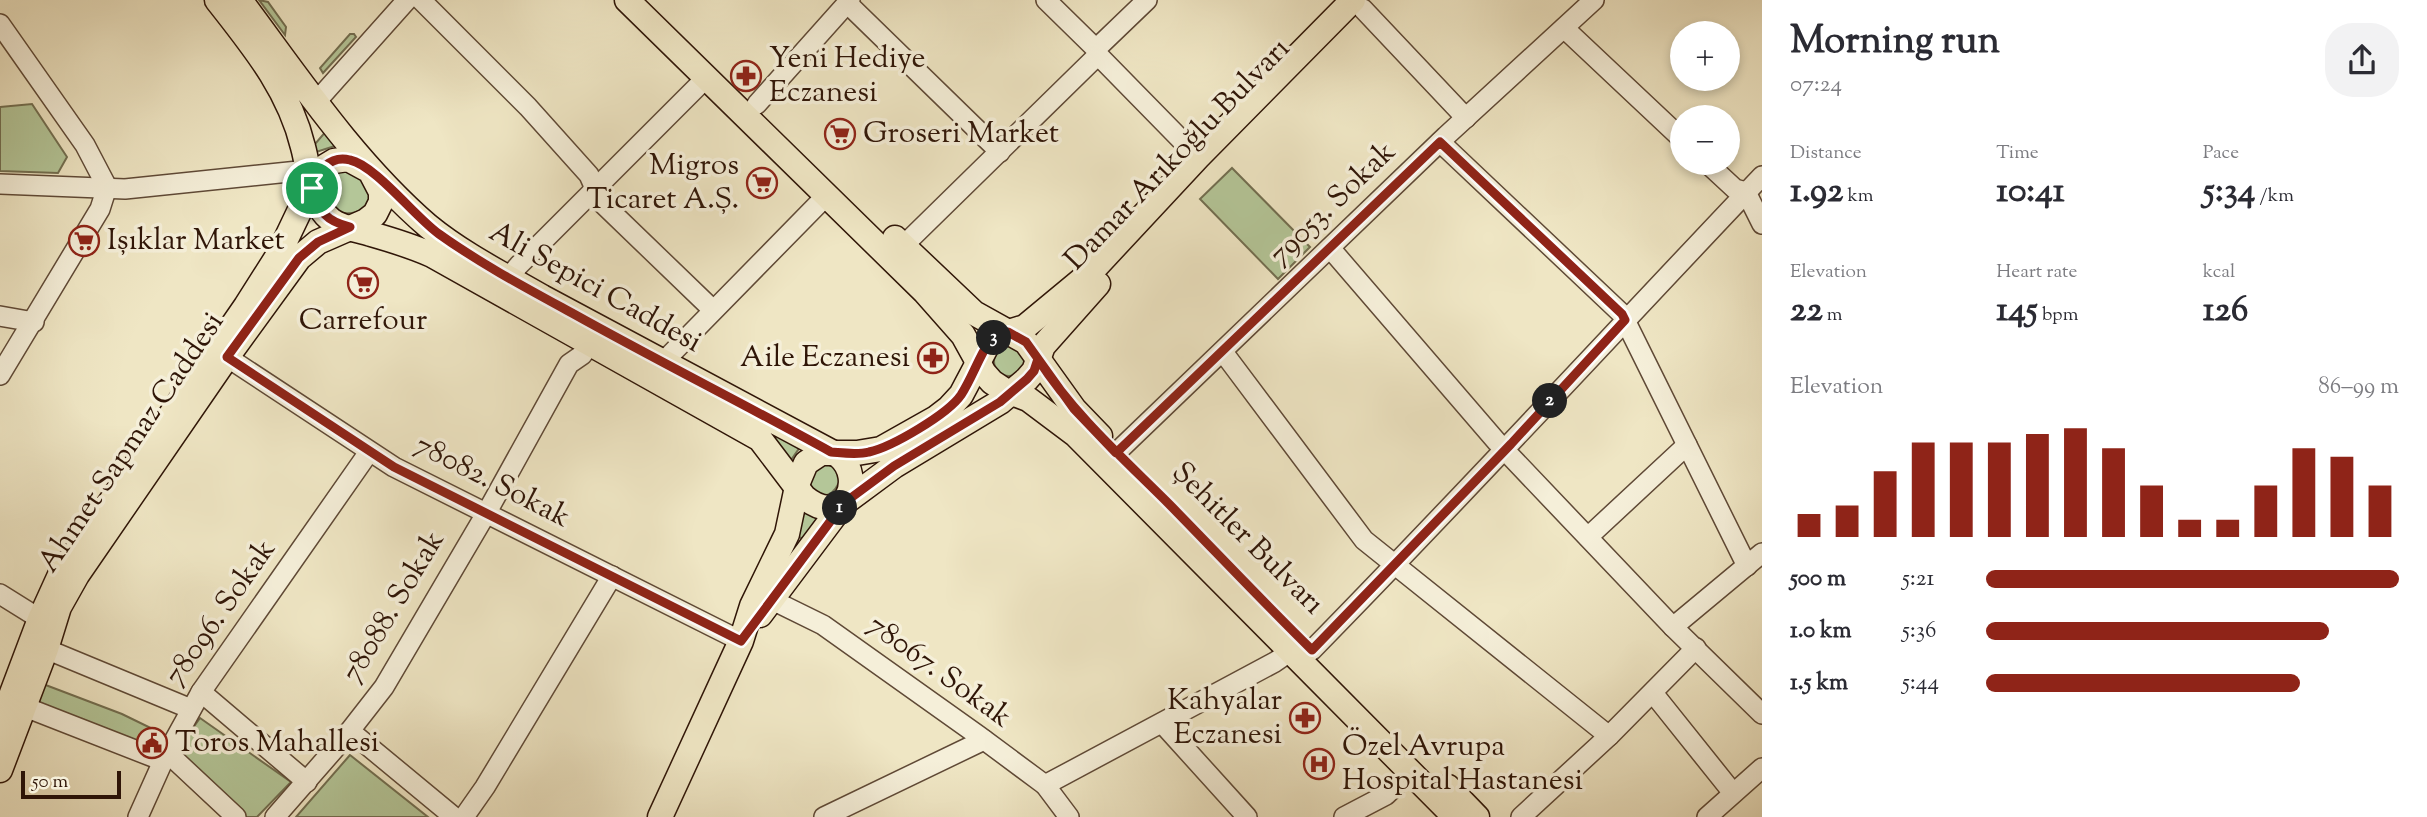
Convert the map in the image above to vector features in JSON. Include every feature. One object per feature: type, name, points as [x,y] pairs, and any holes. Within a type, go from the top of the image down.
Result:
[{"type":"main road","points":[[218,0],[276,78],[294,119],[310,179],[321,211],[334,223],[350,227],[375,214],[381,201],[382,192],[370,171],[348,159],[334,161],[310,179]]},
{"type":"main road","name":"Ali Sepici Caddesi","points":[[240,0],[315,103],[370,171],[435,231],[509,278],[831,452],[857,453],[881,449],[936,418],[950,408],[961,395],[978,362]]},
{"type":"main road","points":[[627,0],[925,292],[963,335],[992,382],[1011,393]]},
{"type":"main road","points":[[651,0],[974,313],[1026,342],[1038,359],[1034,371],[1011,393],[894,466],[844,503],[824,509],[813,505],[798,488]]},
{"type":"main road","name":"Damar Arıkoğlu Bulvarı","points":[[1008,332],[1025,327],[1089,274],[1198,157],[1363,3]]},
{"type":"main road","name":"Damar Arıkoğlu Bulvarı","points":[[1038,359],[1043,346],[1098,284],[1363,3]]},
{"type":"main road","name":"Ahmet Sapmaz Caddesi","points":[[0,725],[40,619],[60,575],[279,254],[310,179]]},
{"type":"main road","name":"Ahmet Sapmaz Caddesi","points":[[0,770],[59,607],[77,575],[227,357],[299,258],[318,242],[350,227]]},
{"type":"main road","name":"Ali Sepici Caddesi","points":[[350,227],[432,255],[760,439],[798,488]]},
{"type":"main road","points":[[978,362],[989,342],[1008,332]]},
{"type":"main road","name":"Şehitler Bulvarı","points":[[1038,359],[1074,409],[1302,650],[1455,817]]},
{"type":"main road","name":"Şehitler Bulvarı","points":[[1011,393],[1028,399],[1076,435],[1477,817]]},
{"type":"main road","points":[[660,817],[741,641],[765,597],[787,534],[801,473],[806,463],[821,453],[831,452],[844,460],[850,475],[844,503],[765,597]]},
{"type":"street","points":[[315,103],[407,0]]},
{"type":"street","points":[[421,0],[528,107],[589,175],[601,202],[713,310]]},
{"type":"street","points":[[1046,0],[1198,157]]},
{"type":"street","points":[[903,246],[1000,152],[1147,0]]},
{"type":"street","name":"79053. Sokak","points":[[1116,453],[1440,142],[1594,0]]},
{"type":"street","points":[[757,104],[849,2],[1000,152]]},
{"type":"street","points":[[1363,3],[1466,118]]},
{"type":"street","points":[[0,24],[85,145],[107,187],[100,209],[0,375]]},
{"type":"street","points":[[1564,28],[1670,128]]},
{"type":"street","points":[[509,278],[707,77]]},
{"type":"street","points":[[1440,142],[1622,314],[1747,566]]},
{"type":"street","points":[[1720,175],[1735,189],[1754,191]]},
{"type":"street","points":[[1045,785],[1302,650],[1394,564],[1505,451],[1625,320],[1754,191],[1762,176]]},
{"type":"street","points":[[0,184],[125,189],[310,179]]},
{"type":"street","points":[[1754,191],[1762,224]]},
{"type":"street","points":[[665,364],[671,354],[713,310],[827,195]]},
{"type":"street","points":[[1330,248],[1505,451],[1673,627],[1762,714]]},
{"type":"street","points":[[0,316],[34,322]]},
{"type":"street","name":"78088. Sokak","points":[[275,817],[350,731],[384,687],[487,512],[569,365],[582,355],[589,345]]},
{"type":"street","points":[[1223,352],[1364,540],[1609,736]]},
{"type":"street","name":"78082. Sokak","points":[[227,357],[369,452],[741,641]]},
{"type":"street","points":[[1588,537],[1687,445]]},
{"type":"street","name":"78096. Sokak","points":[[138,817],[164,759],[196,701],[369,452]]},
{"type":"street","points":[[1673,627],[1762,553]]},
{"type":"street","points":[[464,817],[485,787],[611,576]]},
{"type":"street","points":[[0,594],[40,619]]},
{"type":"street","name":"78067. Sokak","points":[[765,597],[823,625],[984,740],[1045,785],[1069,817]]},
{"type":"street","points":[[1521,817],[1653,694],[1696,648]]},
{"type":"street","points":[[46,649],[196,701],[307,782]]},
{"type":"street","points":[[1653,694],[1733,793]]},
{"type":"street","points":[[25,707],[164,759],[174,759],[236,817]]},
{"type":"street","points":[[1162,723],[1247,817]]},
{"type":"street","points":[[350,731],[454,817]]},
{"type":"street","points":[[824,817],[984,740]]},
{"type":"street","points":[[1707,817],[1762,768]]},
{"type":"street","points":[[1344,817],[1386,795],[1411,771]]},
{"type":"green space","points":[[259,0],[268,2],[286,27],[285,35]]},
{"type":"green space","points":[[350,34],[356,37],[323,73],[320,68]]},
{"type":"green space","points":[[32,104],[67,157],[58,173],[0,171],[0,107]]},
{"type":"green space","points":[[327,130],[338,145],[313,153],[315,144]]},
{"type":"green space","points":[[1232,168],[1310,247],[1278,279],[1200,199]]},
{"type":"green space","points":[[343,170],[367,180],[369,199],[361,210],[356,212],[338,212],[326,197],[329,180]]},
{"type":"green space","points":[[1009,346],[1015,347],[1023,355],[1023,367],[1015,375],[1009,376],[1003,375],[995,367],[994,361],[995,355],[1003,347]]},
{"type":"green space","points":[[654,369],[800,447],[791,460],[772,436]]},
{"type":"green space","points":[[819,464],[833,465],[841,477],[835,489],[827,495],[818,494],[809,483]]},
{"type":"green space","points":[[801,508],[818,520],[805,540],[793,534]]},
{"type":"green space","points":[[43,684],[122,714],[161,733],[151,754],[36,702]]},
{"type":"green space","points":[[200,718],[291,782],[257,817],[246,817],[171,759]]},
{"type":"green space","points":[[350,755],[428,817],[296,817]]},
{"type":"place","name":"Yeni Hediye Eczanesi","points":[[746,76]]},
{"type":"place","name":"Groseri Market","points":[[840,134]]},
{"type":"place","name":"Migros Ticaret A.Ş.","points":[[762,183]]},
{"type":"place","name":"Işıklar Market","points":[[84,241]]},
{"type":"place","name":"Carrefour","points":[[363,283]]},
{"type":"place","name":"Aile Eczanesi","points":[[933,358]]},
{"type":"place","name":"Kahyalar Eczanesi","points":[[1305,718]]},
{"type":"place","name":"Toros Mahallesi","points":[[152,743]]},
{"type":"place","name":"Özel Avrupa Hospital Hastanesi","points":[[1319,764]]},
{"type":"route","points":[[312,188],[319,170],[334,161],[348,159],[357,162],[429,227],[495,270],[831,452],[868,453],[881,449],[936,418],[950,408],[961,395],[989,342],[1008,332],[1026,342],[1030,348],[1048,376],[1074,409],[1083,419],[1116,453],[1440,142],[1622,314],[1625,320],[1511,444],[1312,650],[1168,503],[1116,453],[1083,419],[1048,376],[1038,359],[1034,371],[1027,379],[1000,402],[894,466],[844,503],[741,641],[394,467],[227,357],[299,258],[318,242],[350,227],[334,223],[321,211],[312,188]]}]
